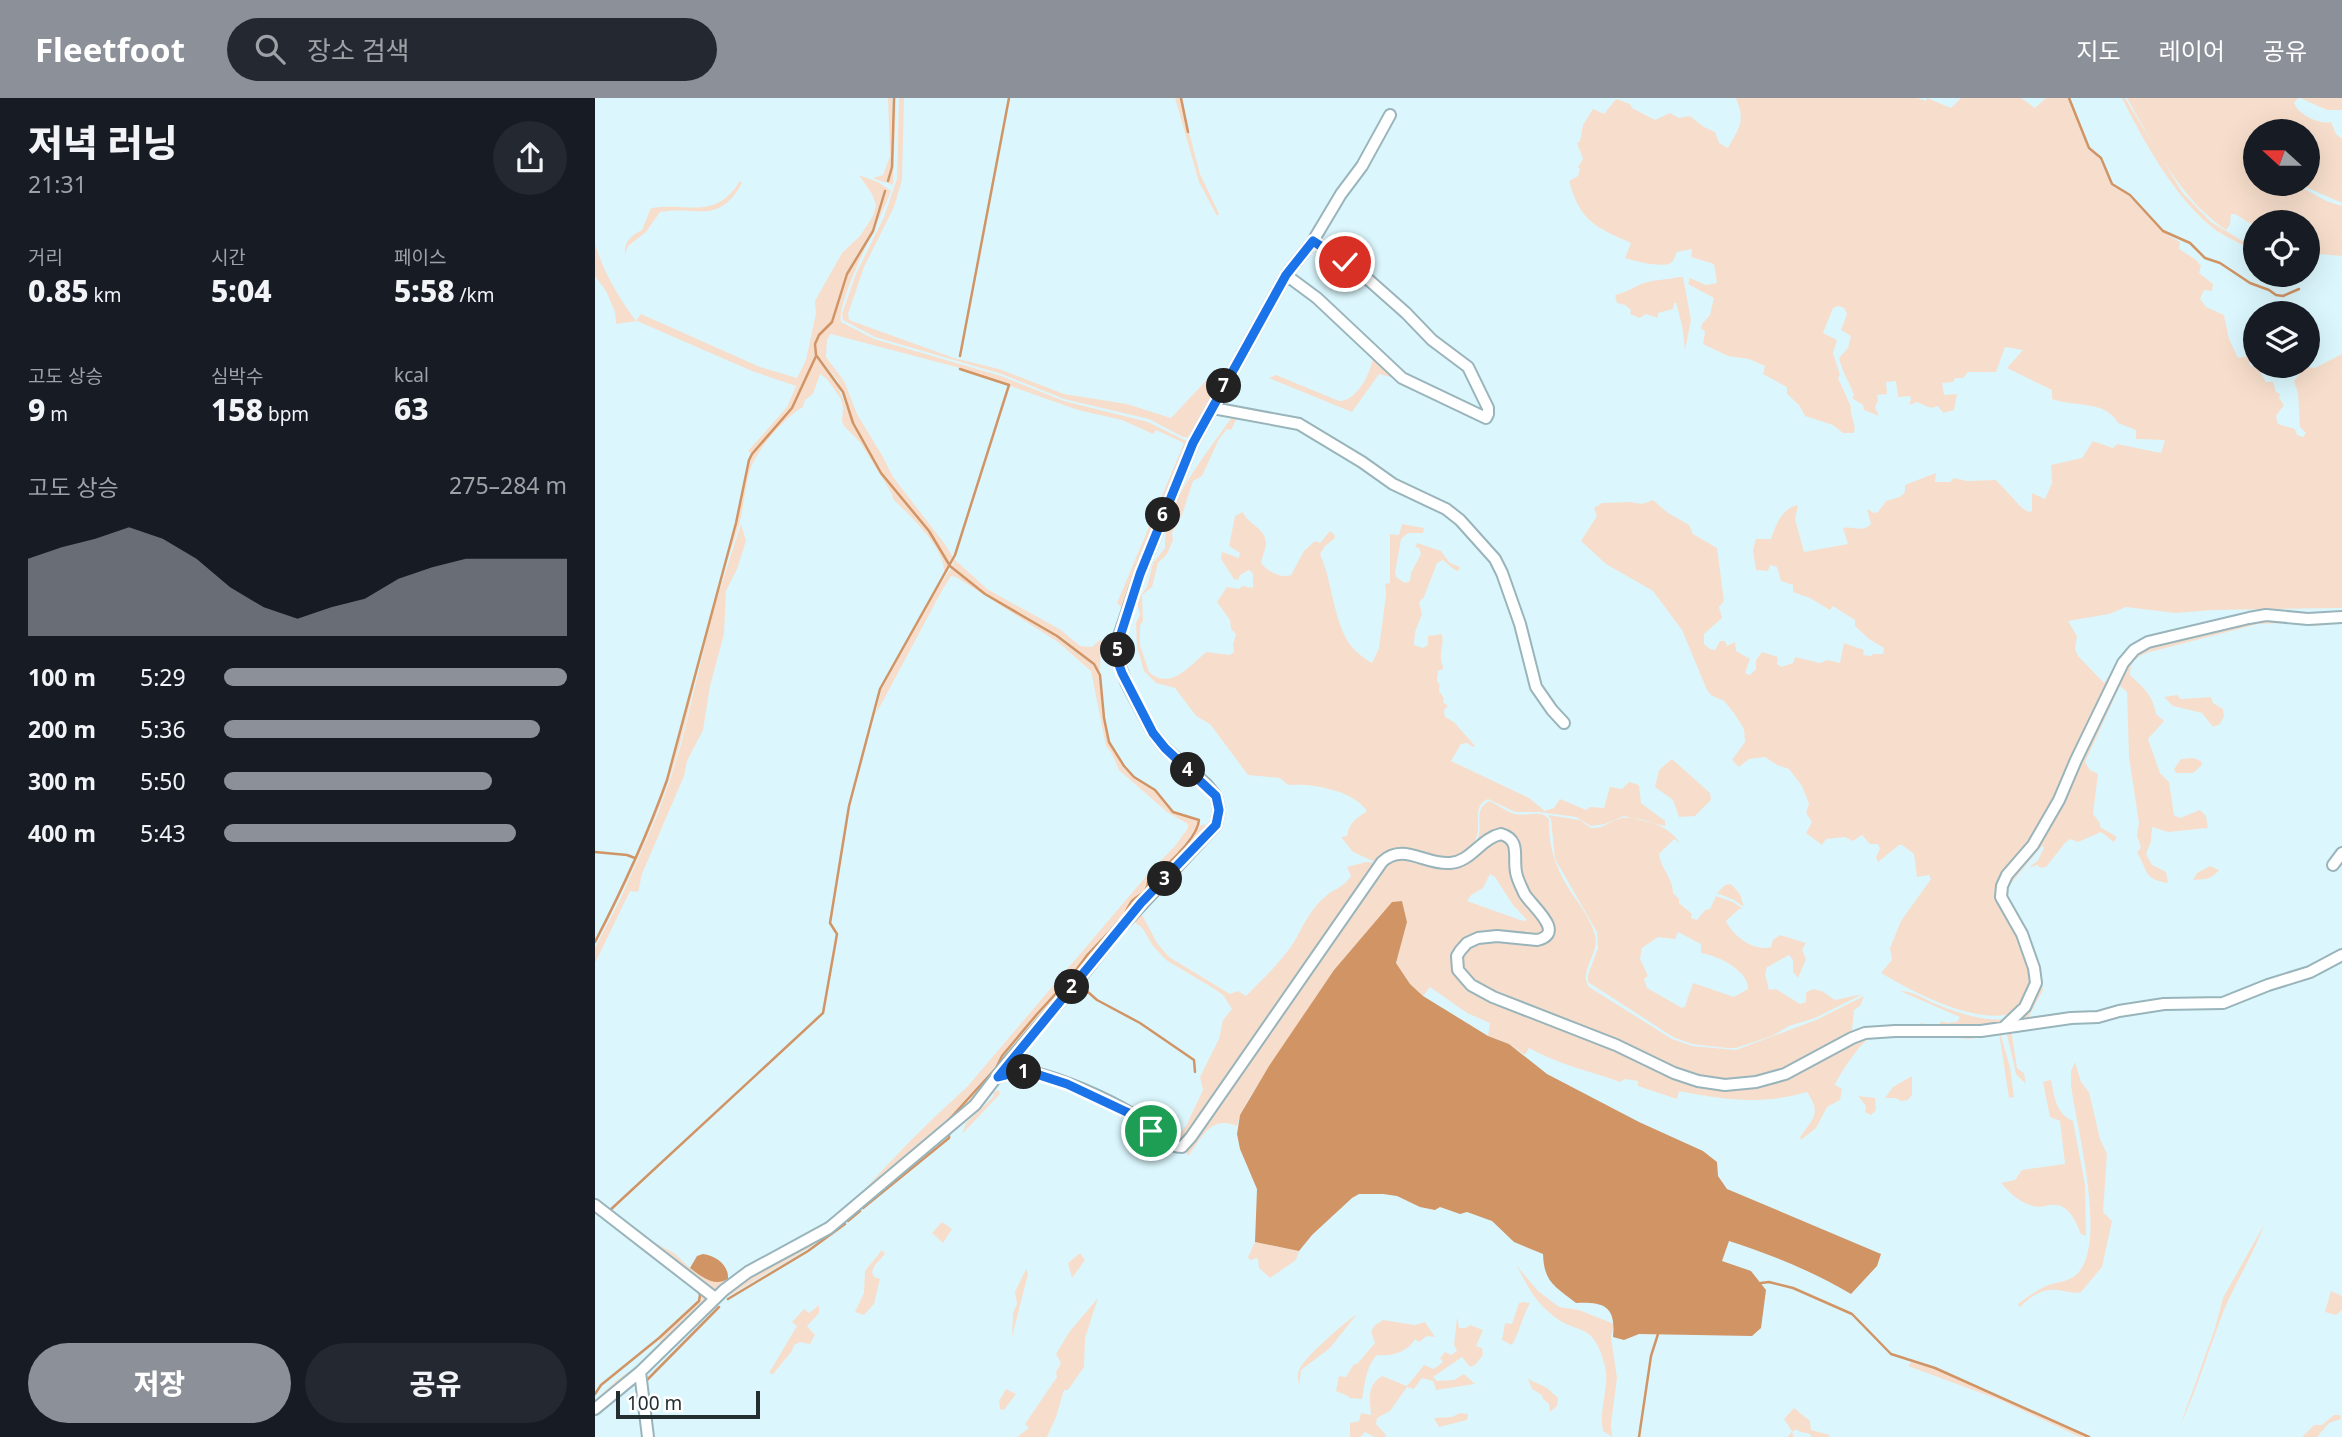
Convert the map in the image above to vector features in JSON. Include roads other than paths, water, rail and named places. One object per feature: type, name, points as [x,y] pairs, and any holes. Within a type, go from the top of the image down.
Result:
[{"type":"street","points":[[595,1409],[640,1373],[715,1298],[748,1272],[813,1239],[855,1209],[909,1159],[975,1105],[1119,928],[1216,825],[1219,802],[1212,789],[1165,748],[1153,733],[1127,684],[1117,652],[1120,633],[1152,541],[1183,464],[1236,362],[1286,275],[1313,241],[1336,201],[1362,166],[1390,115]]},
{"type":"street","points":[[1286,275],[1317,298],[1402,378],[1486,418],[1488,408],[1468,367],[1432,340],[1362,274],[1313,241]]},
{"type":"street","points":[[1213,408],[1299,424],[1393,484],[1446,509],[1460,520],[1495,559],[1520,624],[1536,687],[1564,723]]},
{"type":"street","points":[[2001,1030],[2025,1007],[2036,983],[2022,934],[2001,897],[2002,886],[2007,875],[2033,845],[2059,800],[2130,653],[2148,642],[2266,615],[2308,619],[2342,617]]},
{"type":"street","points":[[998,1077],[1030,1072],[1077,1087],[1133,1115],[1169,1144],[1182,1146],[1191,1137],[1382,862],[1392,855],[1402,853],[1443,864],[1456,863],[1491,837],[1501,834],[1510,838],[1515,846],[1516,874],[1527,899],[1544,916],[1547,934],[1543,939],[1537,940],[1490,936],[1473,940],[1463,947],[1457,956],[1461,975],[1471,985],[1493,997],[1615,1045],[1674,1073],[1717,1084],[1745,1084],[1785,1074],[1865,1033],[2001,1030],[2071,1018],[2098,1017],[2164,1004],[2223,1003],[2310,972],[2342,955]]},
{"type":"street","points":[[2333,865],[2342,853]]},
{"type":"street","points":[[595,1205],[715,1298]]},
{"type":"street","points":[[640,1373],[648,1437]]},
{"type":"waterway","points":[[888,181],[892,167],[894,98]]},
{"type":"waterway","points":[[960,356],[1009,98]]},
{"type":"waterway","points":[[1181,98],[1188,132]]},
{"type":"waterway","points":[[2069,98],[2089,148],[2101,158],[2112,184],[2130,195],[2163,231],[2190,243],[2205,258],[2220,263],[2250,283],[2276,295],[2283,296],[2299,289]]},
{"type":"waterway","points":[[885,191],[873,231],[847,274],[832,322],[819,335],[815,344],[816,355],[843,392],[853,423],[881,473],[929,531],[950,566],[985,594],[1057,636],[1094,664],[1100,675],[1109,742],[1124,766],[1134,777],[1155,790],[1173,812],[1199,820],[1186,845],[1148,882],[1145,891],[1132,901],[1122,918]]},
{"type":"waterway","points":[[595,942],[634,862],[667,780],[736,523],[749,460],[792,408],[816,356]]},
{"type":"waterway","points":[[608,1212],[823,1013],[837,934],[830,923],[849,806],[880,689],[955,555],[1009,385],[960,369]]},
{"type":"waterway","points":[[595,852],[635,858]]},
{"type":"waterway","points":[[947,1122],[996,1068],[1002,1056],[1113,928]]},
{"type":"waterway","points":[[1080,985],[1097,1000],[1140,1023],[1194,1060],[1195,1072]]},
{"type":"waterway","points":[[863,1208],[949,1138],[949,1134]]},
{"type":"waterway","points":[[848,1221],[860,1211]]},
{"type":"waterway","points":[[728,1299],[808,1251],[845,1224]]},
{"type":"waterway","points":[[1761,1283],[1769,1282],[1793,1288],[1852,1314],[1891,1354],[1935,1368],[2089,1437]]},
{"type":"waterway","points":[[595,1394],[601,1385],[699,1301],[698,1291]]},
{"type":"waterway","points":[[646,1381],[719,1307]]},
{"type":"waterway","points":[[1639,1437],[1651,1356],[1658,1334]]}]
